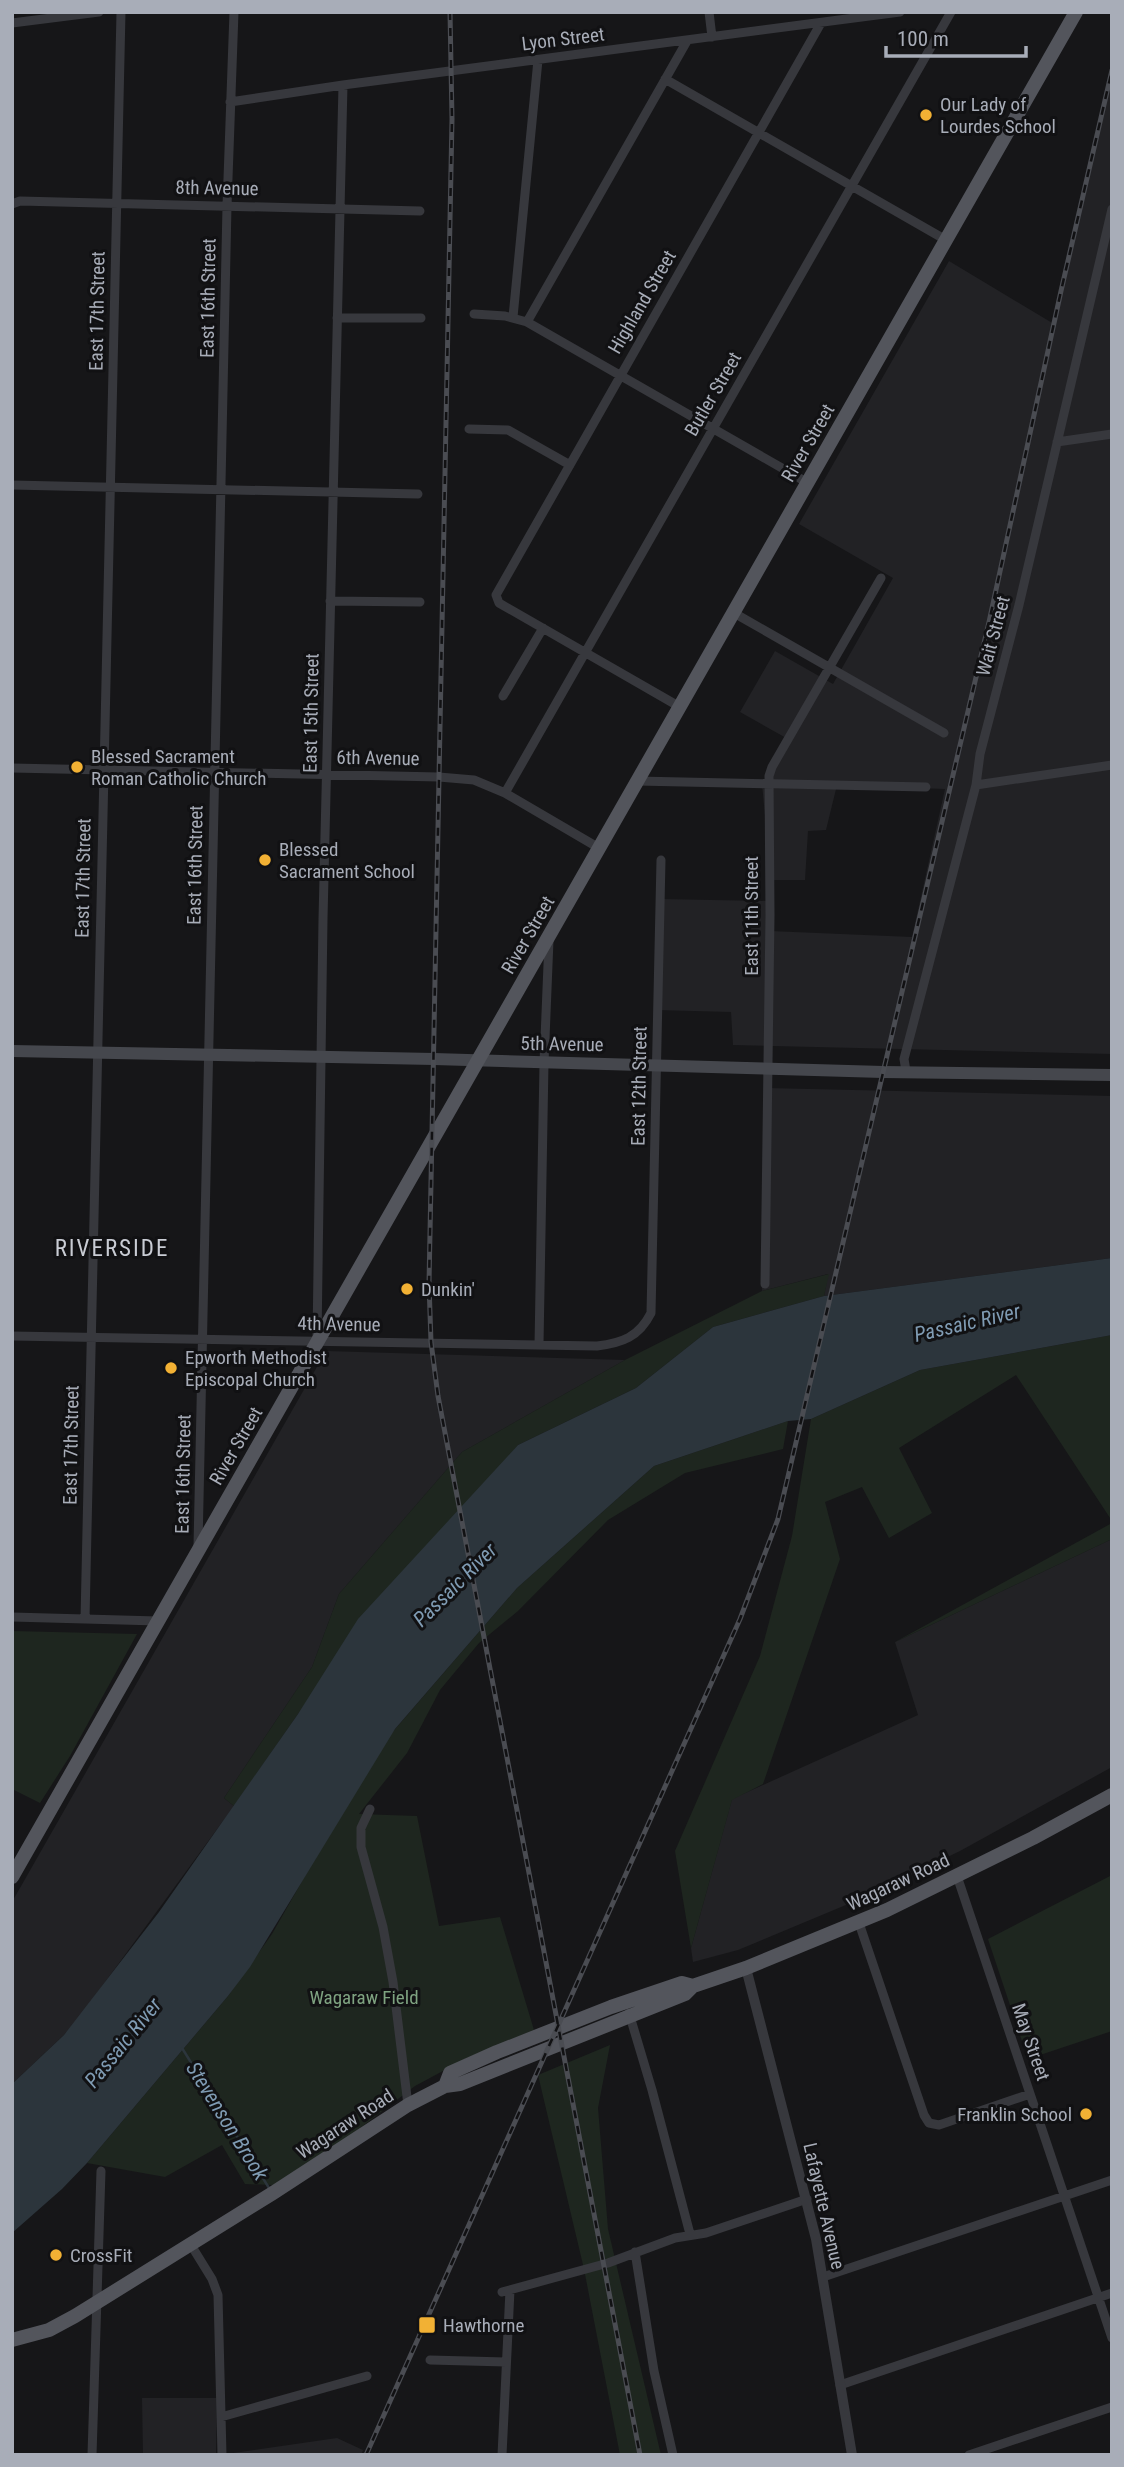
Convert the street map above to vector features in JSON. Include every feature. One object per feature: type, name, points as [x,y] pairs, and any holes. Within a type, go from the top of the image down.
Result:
[{"type":"main road","name":"River Street","points":[[12,1877],[1076,12]]},
{"type":"main road","name":"5th Avenue","points":[[12,1051],[1112,1075]]},
{"type":"main road","name":"Wagaraw Road","points":[[12,2340],[49,2330],[97,2303],[408,2105],[445,2085],[450,2073],[627,2008],[682,1983],[693,1986],[859,1923],[957,1876],[1112,1795]]},
{"type":"street","points":[[12,23],[99,12]]},
{"type":"street","name":"East 17th Street","points":[[85,1619],[121,12]]},
{"type":"street","name":"East 16th Street","points":[[198,1551],[234,12]]},
{"type":"street","points":[[709,12],[712,37]]},
{"type":"street","name":"Lyon Street","points":[[230,102],[900,12]]},
{"type":"street","name":"Butler Street","points":[[505,793],[951,12]]},
{"type":"street","name":"Highland Street","points":[[543,628],[496,599],[496,594],[821,23]]},
{"type":"street","points":[[527,322],[687,41]]},
{"type":"street","points":[[513,317],[538,60]]},
{"type":"street","points":[[665,79],[946,240]]},
{"type":"street","name":"East 15th Street","points":[[318,1341],[332,492],[343,85]]},
{"type":"street","name":"8th Avenue","points":[[12,204],[20,201],[420,211]]},
{"type":"street","name":"Wait Street","points":[[906,1071],[904,1059],[976,785],[980,754],[1019,606],[1112,209]]},
{"type":"street","points":[[474,314],[513,317],[527,322],[808,483]]},
{"type":"street","points":[[337,318],[421,318]]},
{"type":"street","points":[[469,429],[508,430],[570,465]]},
{"type":"street","points":[[1057,442],[1112,434]]},
{"type":"street","points":[[12,485],[418,494]]},
{"type":"street","name":"East 11th Street","points":[[765,1284],[769,785],[772,767],[881,578]]},
{"type":"street","points":[[330,601],[419,602]]},
{"type":"street","points":[[734,613],[944,733]]},
{"type":"street","points":[[503,696],[543,628],[680,707]]},
{"type":"street","points":[[976,785],[1112,765]]},
{"type":"street","name":"6th Avenue","points":[[12,768],[439,776],[474,780],[505,793],[599,848]]},
{"type":"street","points":[[638,781],[926,787]]},
{"type":"street","name":"East 12th Street","points":[[650,1313],[662,860]]},
{"type":"street","points":[[538,1345],[549,936]]},
{"type":"street","name":"4th Avenue","points":[[12,1335],[597,1346],[630,1339],[639,1331],[650,1313]]},
{"type":"street","points":[[12,1617],[158,1621]]},
{"type":"street","points":[[370,1809],[361,1828],[361,1847],[383,1927],[393,1982],[408,2105]]},
{"type":"street","name":"May Street","points":[[957,1876],[1112,2338]]},
{"type":"street","points":[[859,1923],[929,2123],[939,2125],[1030,2094]]},
{"type":"street","name":"Lafayette Avenue","points":[[746,1968],[807,2199],[823,2277],[852,2455]]},
{"type":"street","points":[[627,2008],[690,2234]]},
{"type":"street","points":[[92,2455],[101,2171]]},
{"type":"street","points":[[823,2277],[1112,2180]]},
{"type":"street","points":[[502,2455],[506,2291],[608,2263],[690,2234],[715,2230],[807,2199]]},
{"type":"street","points":[[191,2245],[212,2279],[218,2295],[222,2455]]},
{"type":"street","points":[[635,2252],[654,2371],[673,2455]]},
{"type":"street","points":[[840,2385],[1112,2294]]},
{"type":"street","points":[[430,2360],[506,2362]]},
{"type":"street","points":[[221,2417],[367,2376]]},
{"type":"street","points":[[969,2455],[1112,2407]]},
{"type":"shaded area","points":[[1112,71],[1112,1054],[733,1045],[731,1012],[656,1010],[660,899],[770,901],[770,931],[912,937],[945,789],[837,785],[826,830],[808,831],[805,880],[771,880],[762,784],[788,739],[740,712],[775,651],[833,684],[893,578],[799,524],[949,261],[1054,324]]},
{"type":"shaded area","points":[[766,1088],[1112,1096],[1112,1258],[824,1296],[828,1274],[762,1291]]},
{"type":"shaded area","points":[[326,1351],[625,1360],[462,1452],[339,1594],[312,1667],[224,1798],[234,1806],[78,2019],[12,2084],[12,1902]]},
{"type":"shaded area","points":[[1112,1539],[1112,1767],[960,1851],[865,1897],[738,1950],[693,1962],[691,1948],[732,1799],[918,1715],[895,1642]]},
{"type":"shaded area","points":[[142,2398],[217,2398],[216,2455],[143,2455]]},
{"type":"shaded area","points":[[337,2438],[363,2450],[361,2455],[219,2455]]},
{"type":"green space","points":[[829,1274],[824,1296],[713,1327],[636,1388],[518,1445],[298,1714],[234,1806],[224,1798],[312,1667],[339,1594],[462,1452],[625,1360],[762,1291]]},
{"type":"green space","points":[[1112,1335],[1112,1521],[1016,1375],[899,1448],[932,1513],[889,1538],[862,1487],[825,1502],[840,1559],[763,1784],[732,1800],[691,1948],[675,1851],[760,1656],[792,1536],[811,1419],[920,1370]]},
{"type":"green space","name":"Wagaraw Field","points":[[788,1421],[783,1449],[685,1473],[608,1520],[518,1611],[479,1643],[440,1690],[407,1753],[359,1814],[417,1816],[439,1926],[500,1917],[534,2030],[469,2057],[415,2086],[351,2135],[273,2185],[245,2184],[222,2145],[165,2177],[87,2163],[228,1996],[272,1934],[390,1735],[517,1588],[654,1466]]},
{"type":"green space","points":[[1112,1523],[1112,1539],[895,1642]]},
{"type":"green space","points":[[12,1631],[137,1634],[70,1756],[40,1803],[12,1789]]},
{"type":"green space","points":[[1112,1875],[1112,2031],[1028,2059],[988,1939]]},
{"type":"green space","points":[[610,2045],[598,2108],[608,2229],[661,2455],[620,2455],[584,2269],[538,2075]]},
{"type":"water","name":"Passaic River","points":[[1112,1258],[1112,1335],[920,1370],[811,1419],[788,1421],[654,1466],[517,1588],[395,1729],[250,1967],[228,1996],[87,2163],[12,2233],[12,2084],[64,2035],[159,1912],[298,1714],[358,1619],[518,1445],[636,1388],[713,1327],[824,1296]]},
{"type":"waterway","name":"Stevenson Brook","points":[[182,2048],[269,2188]]},
{"type":"railway","points":[[450,12],[452,119],[429,1284],[431,1342],[438,1396],[640,2455]]},
{"type":"railway","points":[[366,2455],[740,1619],[778,1519],[989,622],[1112,70]]},
{"type":"place","name":"Our Lady of Lourdes School","points":[[926,115]]},
{"type":"place","name":"Blessed Sacrament Roman Catholic Church","points":[[77,767]]},
{"type":"place","name":"Blessed Sacrament School","points":[[265,860]]},
{"type":"place","name":"Dunkin'","points":[[407,1289]]},
{"type":"place","name":"Epworth Methodist Episcopal Church","points":[[171,1368]]},
{"type":"place","name":"Franklin School","points":[[1086,2114]]},
{"type":"place","name":"CrossFit","points":[[56,2255]]},
{"type":"place","name":"Hawthorne","points":[[427,2325]]},
{"type":"district","name":"RIVERSIDE","points":[[112,1248]]}]
